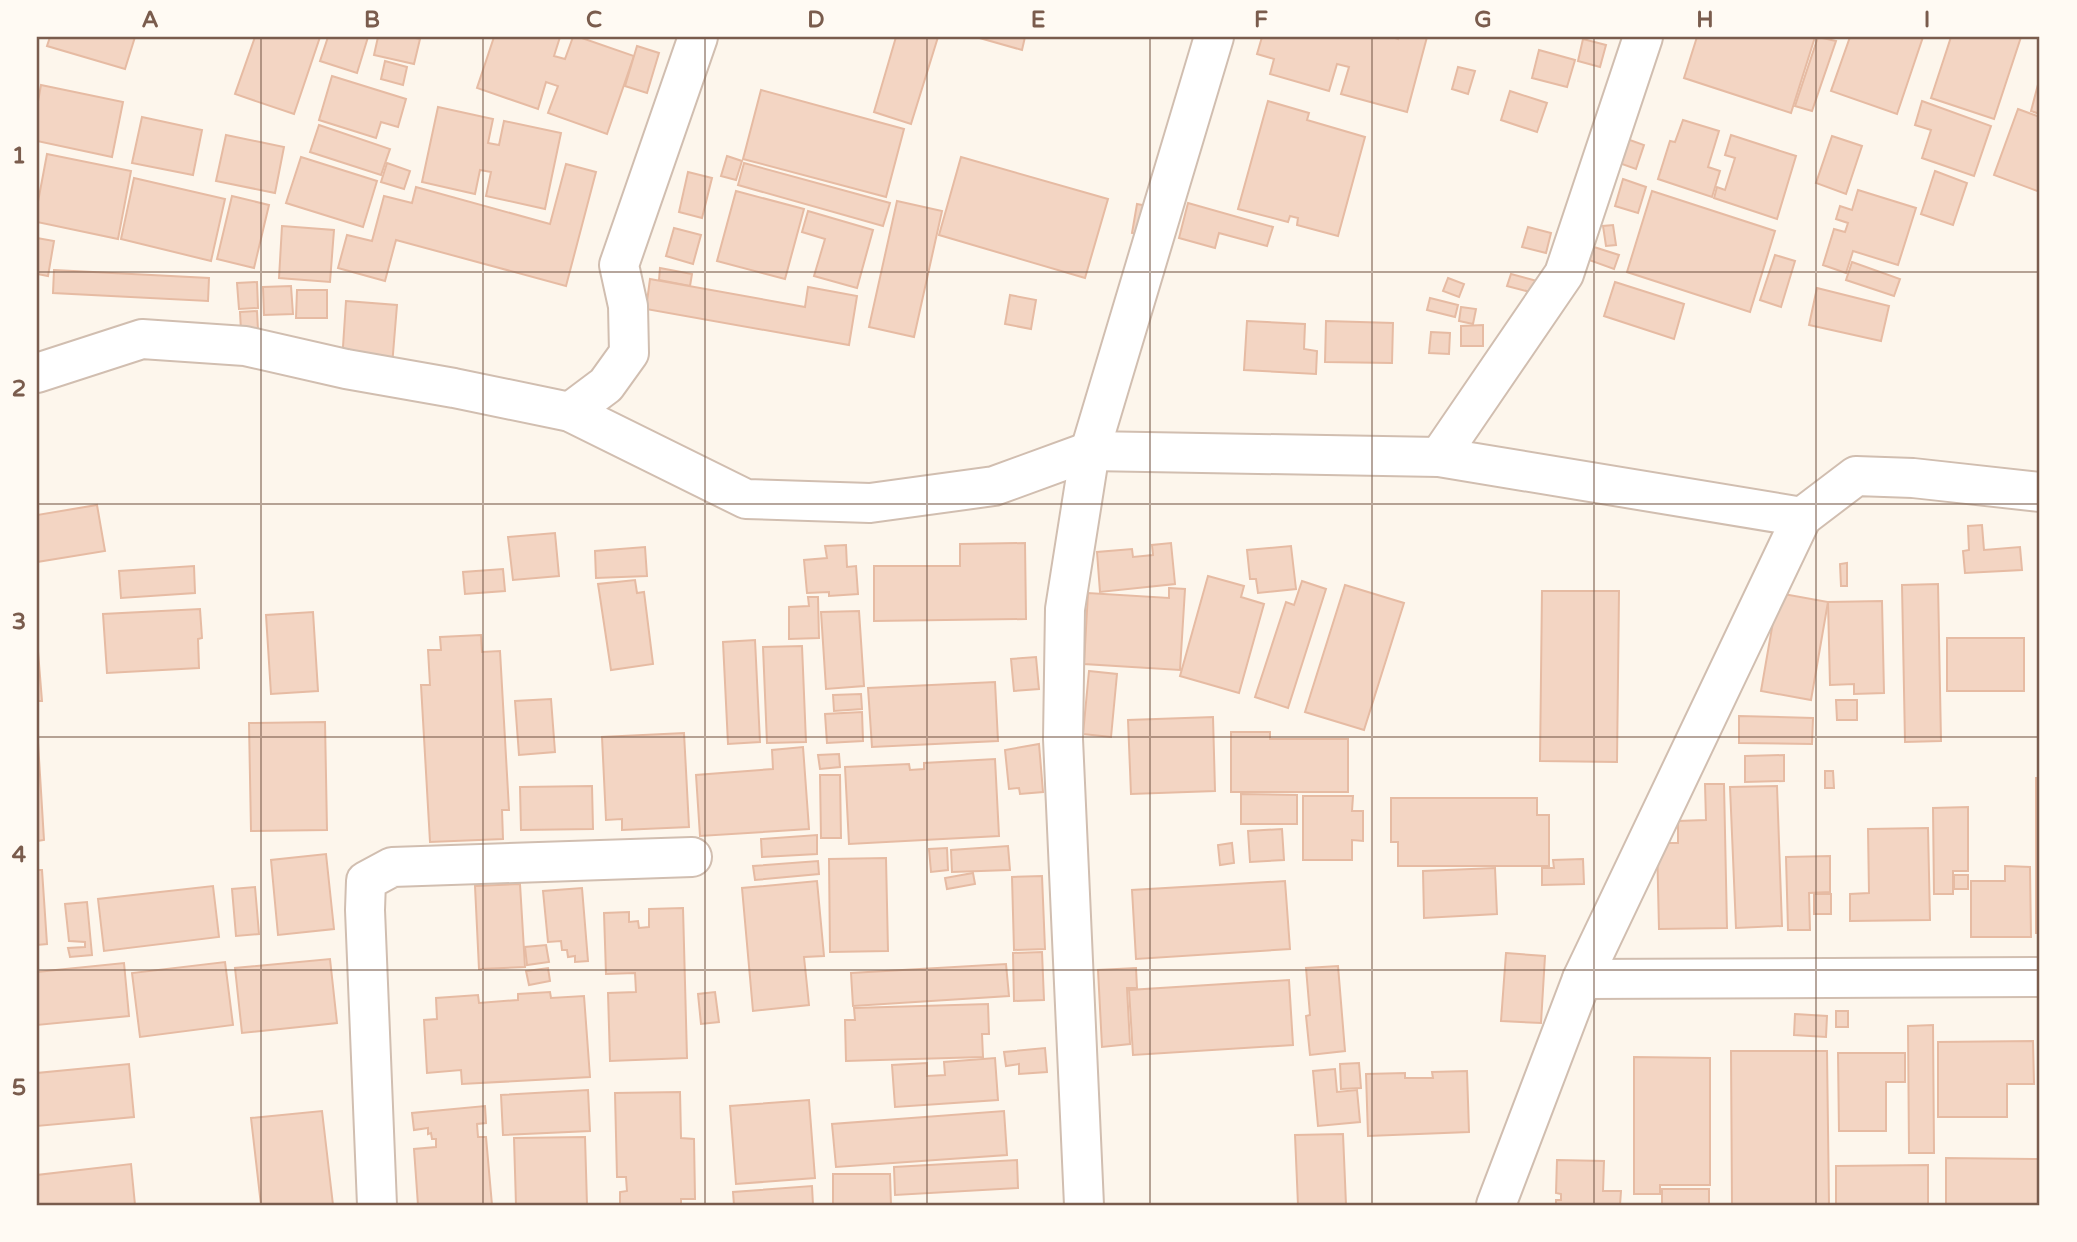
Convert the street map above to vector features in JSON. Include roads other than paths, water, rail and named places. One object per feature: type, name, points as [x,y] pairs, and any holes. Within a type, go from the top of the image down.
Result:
[{"type":"street","points":[[570,412],[607,386],[629,353],[628,306],[619,265],[698,37]]},
{"type":"street","points":[[1084,1205],[1063,739],[1066,609],[1090,451],[1214,37]]},
{"type":"street","points":[[1439,457],[1564,274],[1643,37]]},
{"type":"street","points":[[37,373],[142,339],[245,346],[346,369],[570,412],[746,499],[870,503],[994,486],[1090,451],[1439,457],[1802,517]]},
{"type":"street","points":[[1496,1205],[1582,979],[1802,517],[1856,476],[1913,478],[2040,492]]},
{"type":"street","points":[[377,1205],[366,881],[391,867],[692,857]]},
{"type":"street","points":[[1582,979],[2040,977]]}]
